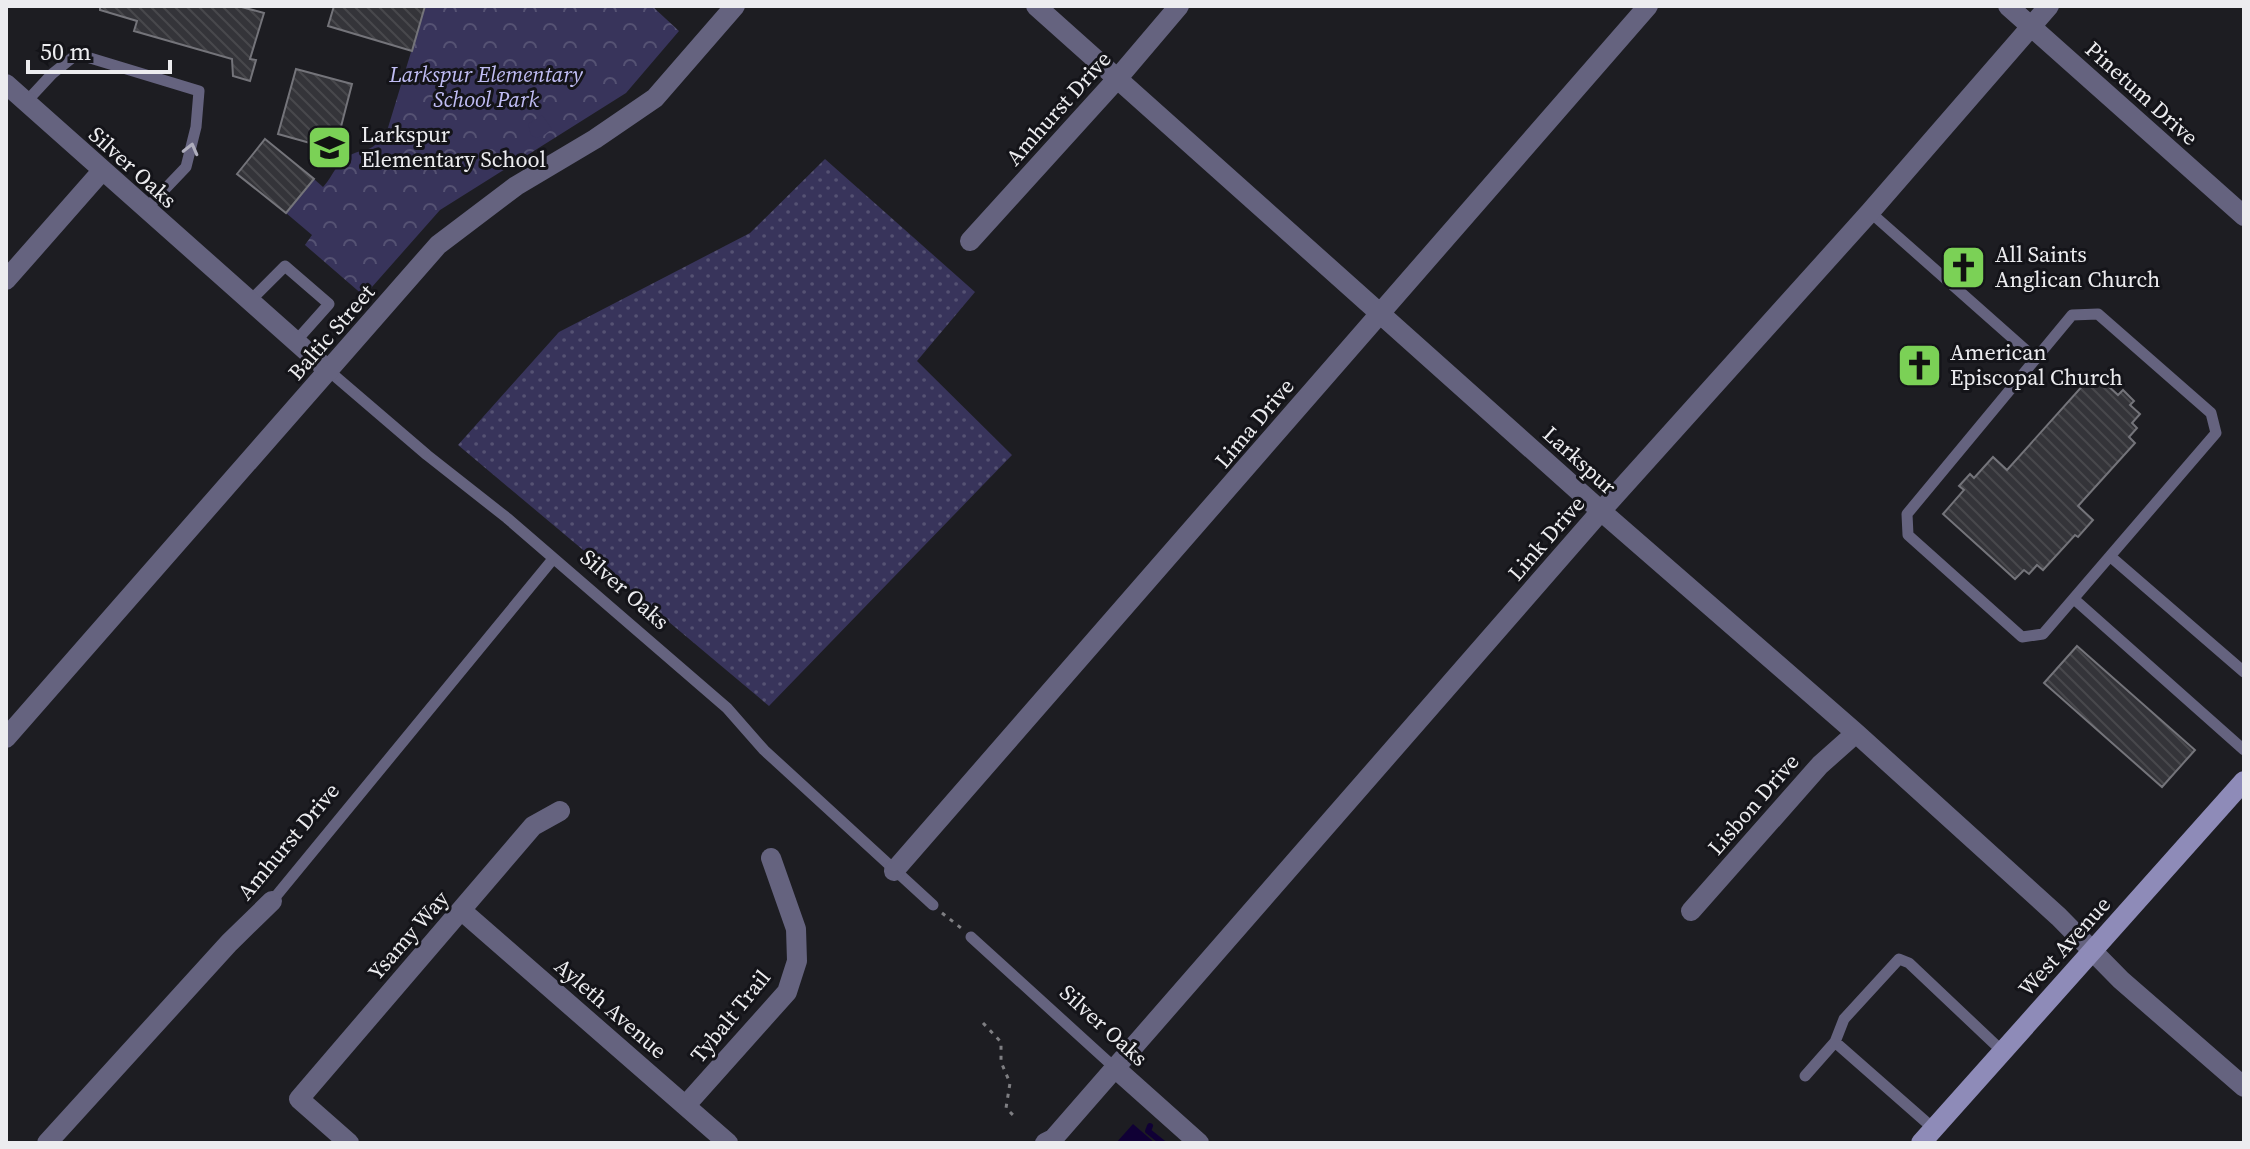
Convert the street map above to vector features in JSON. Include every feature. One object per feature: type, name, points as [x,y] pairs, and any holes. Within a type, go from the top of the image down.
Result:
[{"type":"main road","name":"West Avenue","points":[[1927,1136],[2244,781]]},
{"type":"street","name":"Baltic Street","points":[[6,738],[438,245],[516,186],[595,139],[655,98],[735,6]]},
{"type":"street","name":"Larkspur","points":[[1036,6],[1601,511],[1856,733],[2121,980],[2244,1087]]},
{"type":"street","name":"Amhurst Drive","points":[[970,241],[1179,6]]},
{"type":"street","name":"Lima Drive","points":[[894,871],[1648,6]]},
{"type":"street","name":"Pinetum Drive","points":[[2008,6],[2244,216]]},
{"type":"street","name":"Link Drive","points":[[1045,1143],[1053,1139],[1601,511],[1870,212],[2049,6]]},
{"type":"street","name":"Silver Oaks","points":[[6,84],[101,172],[329,371]]},
{"type":"street","points":[[6,280],[101,172]]},
{"type":"street","name":"Lisbon Drive","points":[[1691,911],[1820,765],[1856,733]]},
{"type":"street","name":"Ysamy Way","points":[[349,1143],[299,1099],[533,826],[560,811]]},
{"type":"street","name":"Tybalt Trail","points":[[686,1105],[787,992],[797,961],[796,929],[771,858]]},
{"type":"street","name":"Amhurst Drive","points":[[47,1143],[229,943],[272,901]]},
{"type":"street","name":"Ayleth Avenue","points":[[461,910],[728,1143]]},
{"type":"street","name":"Silver Oaks","points":[[1115,1068],[1199,1143]]},
{"type":"lane","points":[[26,102],[52,74],[77,54],[199,91],[196,127],[186,167],[145,210]]},
{"type":"lane","points":[[1870,212],[2036,359]]},
{"type":"lane","points":[[249,302],[285,266],[329,304],[296,341]]},
{"type":"lane","points":[[2098,314],[2211,413],[2216,433],[2111,557],[2043,634],[2022,637],[1908,535],[1907,514],[2072,315],[2098,314]]},
{"type":"lane","name":"Silver Oaks","points":[[329,371],[727,708],[764,750],[933,905]]},
{"type":"lane","points":[[2111,557],[2244,672]]},
{"type":"lane","name":"Amhurst Drive","points":[[272,901],[553,559]]},
{"type":"lane","points":[[2074,599],[2244,750]]},
{"type":"lane","name":"Silver Oaks","points":[[971,937],[1115,1068]]},
{"type":"lane","points":[[1805,1076],[1835,1042],[1844,1019],[1899,959],[1909,963],[2002,1051]]},
{"type":"lane","points":[[1835,1042],[1927,1136]]},
{"type":"path","points":[[933,905],[971,937]]},
{"type":"path","points":[[983,1023],[999,1036],[1001,1062],[1010,1083],[1006,1108],[1014,1116]]},
{"type":"green space","name":"Larkspur Elementary School Park","points":[[425,6],[652,6],[679,31],[626,93],[440,210],[364,296],[305,245],[312,235],[286,213],[314,179],[323,187],[344,158],[372,147],[387,131]]},
{"type":"green space","points":[[542,115],[552,129],[534,137],[528,124]]},
{"type":"green space","points":[[825,159],[975,292],[917,361],[1012,455],[769,706],[458,445],[559,332],[750,233]]},
{"type":"shaded area","points":[[1133,1124],[1155,1143],[1116,1143]]},
{"type":"building","points":[[100,6],[238,6],[264,13],[250,59],[256,60],[250,81],[233,76],[232,59],[134,31],[137,21],[100,10]]},
{"type":"building","points":[[334,6],[425,6],[412,51],[328,26]]},
{"type":"building","points":[[296,69],[352,84],[335,150],[278,134]]},
{"type":"building","points":[[265,139],[314,179],[286,213],[237,174]]},
{"type":"building","points":[[2094,373],[2118,395],[2123,390],[2134,401],[2130,405],[2140,414],[2132,423],[2137,428],[2129,437],[2135,443],[2078,506],[2093,520],[2078,537],[2075,535],[2043,570],[2037,565],[2029,574],[2024,570],[2015,579],[1943,514],[1964,490],[1959,486],[1970,474],[1974,478],[1993,457],[2007,470]]},
{"type":"building","points":[[2077,646],[2195,750],[2162,787],[2044,683]]},
{"type":"waterway","points":[[1150,1126],[1148,1131],[1163,1143]]},
{"type":"place","name":"Larkspur Elementary School","points":[[330,147]]},
{"type":"place","name":"All Saints Anglican Church","points":[[1964,267]]},
{"type":"place","name":"American Episcopal Church","points":[[1919,365]]}]
